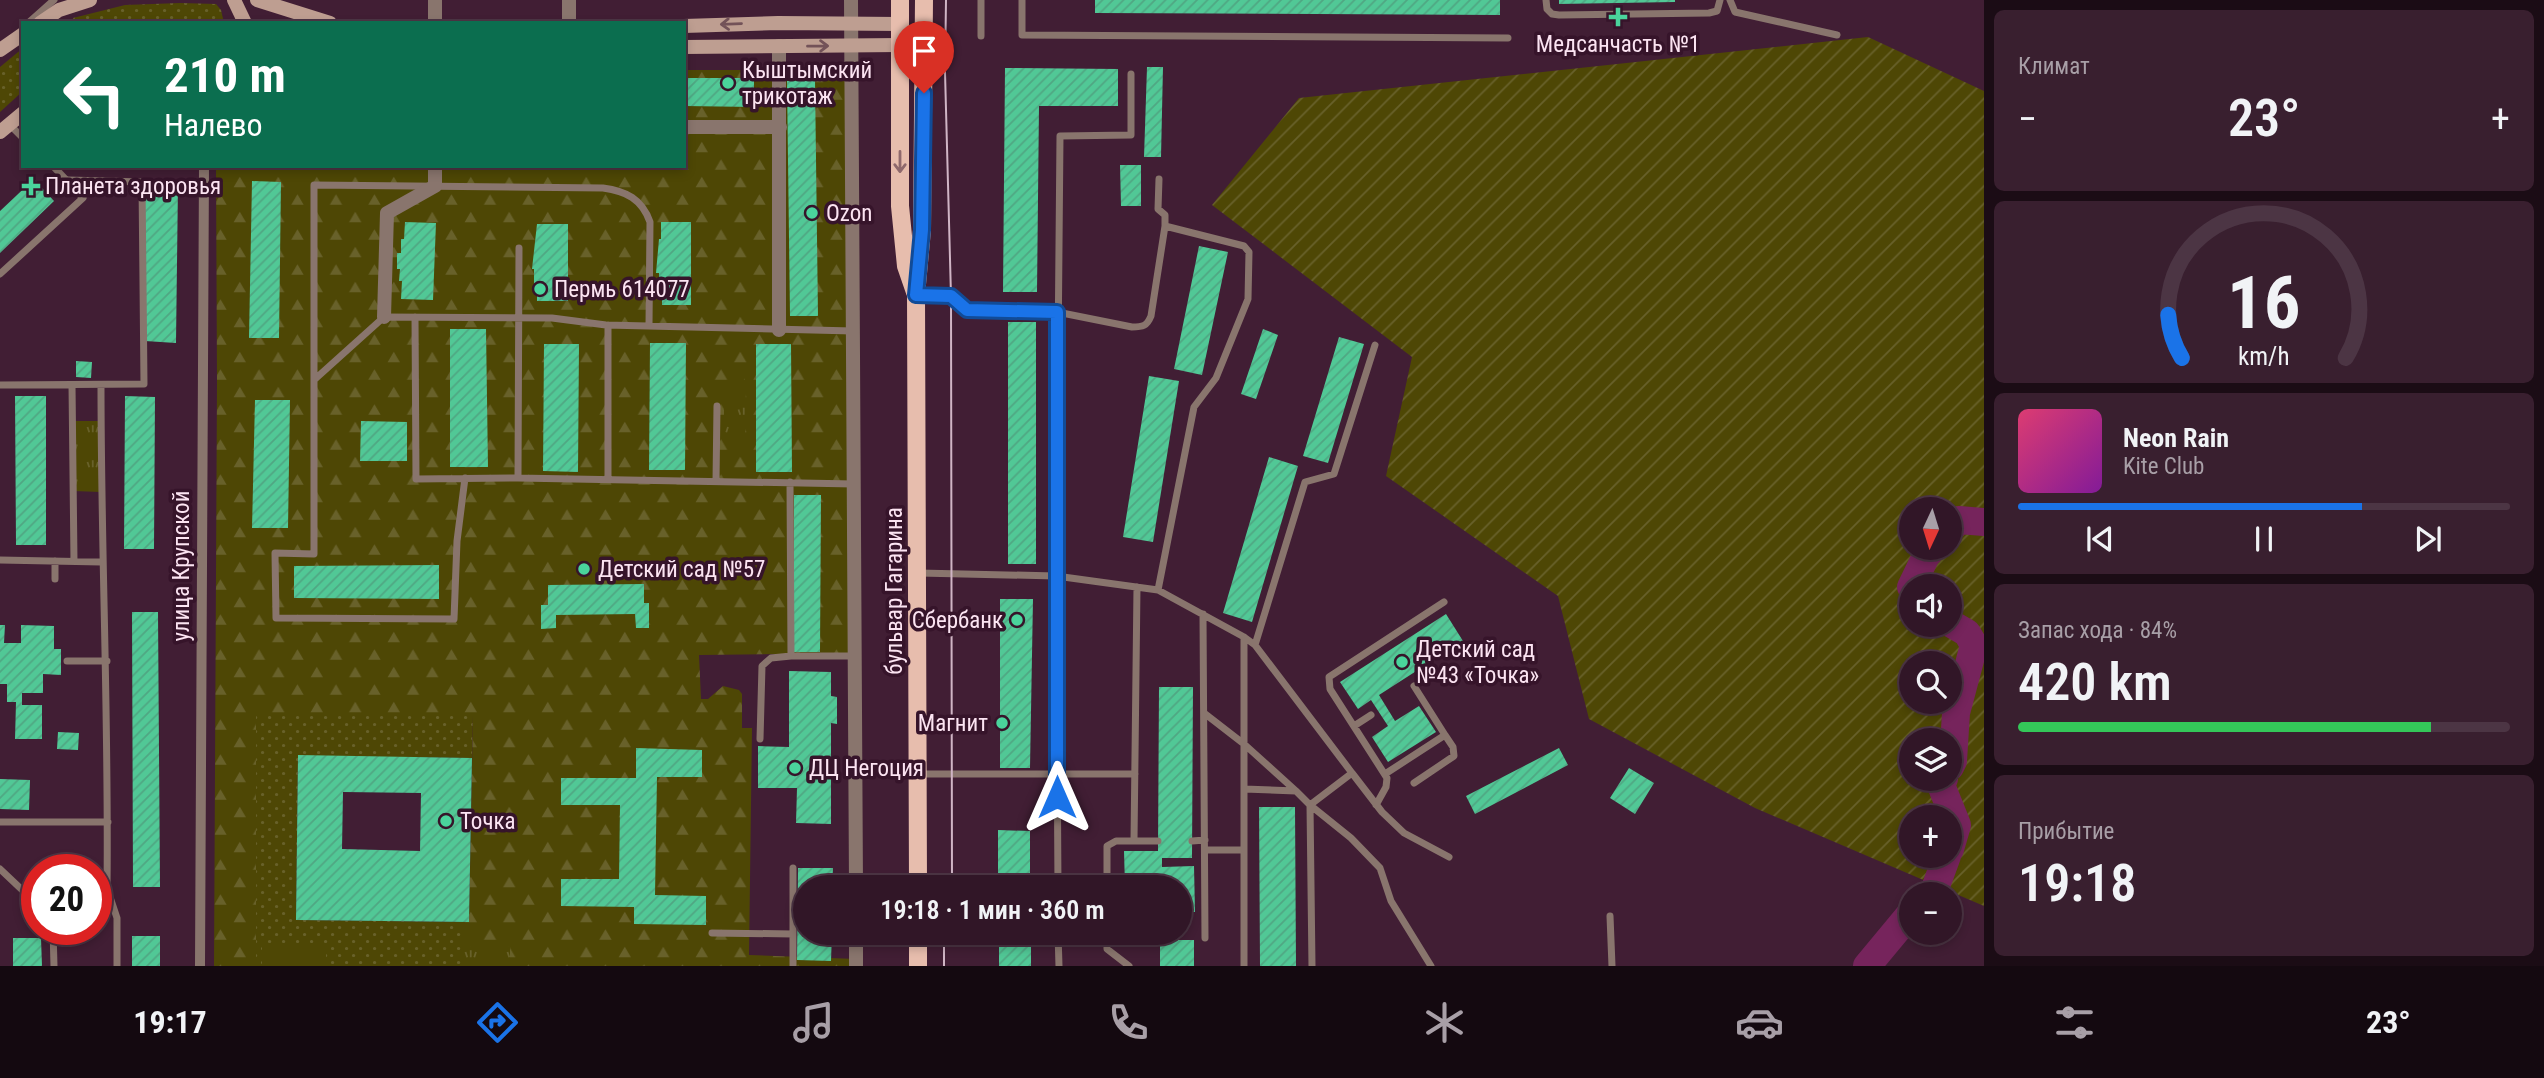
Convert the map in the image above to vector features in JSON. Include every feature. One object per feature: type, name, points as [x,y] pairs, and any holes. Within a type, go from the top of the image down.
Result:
[{"type":"main road","points":[[43,21],[59,10],[90,0]]},
{"type":"main road","points":[[234,0],[244,21]]},
{"type":"main road","points":[[257,0],[324,21]]},
{"type":"main road","name":"бульвар Гагарина","points":[[900,0],[901,237],[906,267],[916,295]]},
{"type":"main road","name":"бульвар Гагарина","points":[[918,875],[916,295],[922,230],[924,0]]},
{"type":"main road","points":[[686,26],[899,24],[924,36]]},
{"type":"main road","points":[[0,49],[21,35]]},
{"type":"main road","points":[[686,47],[900,45],[924,36]]},
{"type":"main road","points":[[5,128],[21,115]]},
{"type":"main road","points":[[918,945],[918,966]]},
{"type":"street","points":[[435,0],[435,21]]},
{"type":"street","points":[[569,0],[569,21]]},
{"type":"street","points":[[851,0],[856,875]]},
{"type":"street","points":[[779,46],[779,330]]},
{"type":"street","points":[[686,127],[780,127]]},
{"type":"street","name":"улица Крупской","points":[[200,966],[204,168]]},
{"type":"street","points":[[384,317],[387,213],[435,186],[435,168]]},
{"type":"street","points":[[856,945],[856,966]]},
{"type":"lane","points":[[30,21],[54,0]]},
{"type":"lane","points":[[981,0],[981,36]]},
{"type":"lane","points":[[1022,0],[1022,35],[1508,38]]},
{"type":"lane","points":[[1546,0],[1547,9],[1552,14],[1559,15],[1709,13],[1717,11],[1720,0]]},
{"type":"lane","points":[[1730,0],[1735,12],[1746,16],[1837,35]]},
{"type":"lane","points":[[0,49],[21,30]]},
{"type":"lane","points":[[1058,875],[1056,576],[1060,136],[1131,135],[1131,74]]},
{"type":"lane","points":[[5,128],[21,137]]},
{"type":"lane","points":[[0,274],[83,198],[56,168]]},
{"type":"lane","points":[[916,295],[951,296],[967,310],[1057,312],[1142,327],[1148,323],[1166,226],[1165,215],[1158,209],[1159,179]]},
{"type":"lane","points":[[0,385],[144,384],[142,182],[68,180]]},
{"type":"lane","points":[[465,478],[457,541],[454,619],[276,618],[275,554],[314,554],[314,185],[603,187],[619,190],[635,198],[646,211],[650,222],[649,326]]},
{"type":"lane","points":[[1158,590],[1194,407],[1216,378],[1248,299],[1249,261],[1249,252],[1244,246],[1166,226]]},
{"type":"lane","points":[[518,478],[519,248]]},
{"type":"lane","points":[[314,380],[384,317],[552,318],[608,325],[853,331]]},
{"type":"lane","points":[[415,317],[416,479],[608,479],[854,484]]},
{"type":"lane","points":[[608,325],[608,479]]},
{"type":"lane","points":[[1255,645],[1305,482],[1334,474],[1375,345]]},
{"type":"lane","points":[[72,385],[74,561]]},
{"type":"lane","points":[[101,386],[102,562],[107,660],[107,888],[117,918],[117,966]]},
{"type":"lane","points":[[716,481],[717,406]]},
{"type":"lane","points":[[790,482],[791,656]]},
{"type":"lane","points":[[0,560],[102,562]]},
{"type":"lane","points":[[55,561],[55,579]]},
{"type":"lane","points":[[918,573],[1056,576],[1158,590],[1203,614],[1255,645],[1376,805],[1404,833],[1449,857]]},
{"type":"lane","points":[[1134,841],[1137,587]]},
{"type":"lane","points":[[1376,805],[1387,783],[1385,774],[1330,689],[1329,677],[1444,602]]},
{"type":"lane","points":[[1203,614],[1205,938]]},
{"type":"lane","points":[[1244,636],[1244,966]]},
{"type":"lane","points":[[760,738],[762,666],[771,657],[855,656]]},
{"type":"lane","points":[[68,661],[107,660]]},
{"type":"lane","points":[[1413,783],[1454,755],[1453,747],[1414,686]]},
{"type":"lane","points":[[1204,713],[1244,744],[1310,805],[1351,838],[1380,868],[1391,901],[1432,966]]},
{"type":"lane","points":[[1354,726],[1371,715]]},
{"type":"lane","points":[[1385,774],[1445,735]]},
{"type":"lane","points":[[1310,805],[1352,773]]},
{"type":"lane","points":[[919,774],[1135,774]]},
{"type":"lane","points":[[1244,789],[1296,791]]},
{"type":"lane","points":[[1310,805],[1312,966]]},
{"type":"lane","points":[[0,822],[108,822]]},
{"type":"lane","points":[[1192,841],[1205,840]]},
{"type":"lane","points":[[1107,875],[1107,846],[1116,841],[1158,841]]},
{"type":"lane","points":[[1205,850],[1244,850]]},
{"type":"lane","points":[[793,868],[793,875]]},
{"type":"lane","points":[[0,869],[21,889]]},
{"type":"lane","points":[[1610,916],[1612,966]]},
{"type":"lane","points":[[712,933],[793,934]]},
{"type":"lane","points":[[53,945],[54,966]]},
{"type":"lane","points":[[793,945],[793,966]]},
{"type":"lane","points":[[1058,945],[1059,966]]},
{"type":"lane","points":[[1107,945],[1107,949],[1129,966]]},
{"type":"green space","points":[[216,4],[221,10],[224,21],[74,21],[73,18],[125,5]]},
{"type":"green space","points":[[1868,37],[1984,91],[1984,906],[1962,897],[1962,882],[1928,882],[1755,808],[1589,719],[1558,596],[1386,476],[1412,357],[1212,205],[1299,98]]},
{"type":"green space","points":[[21,50],[21,93],[0,112],[0,67]]},
{"type":"green space","points":[[686,70],[851,70],[855,653],[699,655],[701,699],[708,699],[723,686],[739,690],[742,694],[742,728],[752,728],[749,955],[856,959],[856,966],[464,966],[464,922],[469,921],[473,716],[256,715],[256,966],[214,966],[216,168],[686,168]]},
{"type":"green space","points":[[746,377],[745,440],[724,440],[724,406]]},
{"type":"green space","points":[[72,421],[101,421],[101,492],[73,491]]},
{"type":"green space","points":[[256,715],[473,715],[472,758],[298,756],[296,920],[464,922],[464,966],[256,966]]},
{"type":"green space","points":[[262,944],[326,944],[326,966],[262,966]]},
{"type":"green space","points":[[461,947],[510,947],[510,966],[461,966]]},
{"type":"building","points":[[1095,0],[1500,0],[1500,15],[1095,13]]},
{"type":"building","points":[[1559,0],[1675,0],[1675,2],[1559,4]]},
{"type":"building","points":[[1147,67],[1163,67],[1161,157],[1144,157]]},
{"type":"building","points":[[1005,68],[1118,69],[1118,106],[1039,106],[1037,292],[1003,292]]},
{"type":"building","points":[[686,78],[754,78],[754,107],[686,106]]},
{"type":"building","points":[[815,80],[818,316],[790,316],[787,81]]},
{"type":"building","points":[[1120,165],[1141,165],[1141,206],[1121,206]]},
{"type":"building","points":[[166,168],[166,170],[83,169]]},
{"type":"building","points":[[34,179],[54,201],[0,253],[0,211]]},
{"type":"building","points":[[252,181],[281,182],[279,338],[249,338]]},
{"type":"building","points":[[145,183],[178,184],[176,343],[145,341]]},
{"type":"building","points":[[405,222],[436,223],[433,300],[401,299],[402,281],[399,281],[397,253],[401,253]]},
{"type":"building","points":[[661,222],[691,222],[691,305],[662,305],[662,287],[659,287],[659,273],[656,273]]},
{"type":"building","points":[[537,224],[568,224],[568,301],[537,301],[537,284],[534,284],[532,269]]},
{"type":"building","points":[[1199,246],[1228,252],[1202,375],[1174,369]]},
{"type":"building","points":[[1008,322],[1036,322],[1036,564],[1008,564]]},
{"type":"building","points":[[450,329],[486,329],[488,467],[450,467]]},
{"type":"building","points":[[1263,329],[1278,335],[1256,399],[1241,394]]},
{"type":"building","points":[[1339,337],[1364,344],[1328,463],[1303,456]]},
{"type":"building","points":[[650,343],[686,343],[685,470],[649,470]]},
{"type":"building","points":[[544,344],[579,344],[578,472],[543,471]]},
{"type":"building","points":[[756,344],[791,344],[792,472],[756,472]]},
{"type":"building","points":[[76,361],[92,362],[91,378],[76,377]]},
{"type":"building","points":[[1149,376],[1179,381],[1153,542],[1123,537]]},
{"type":"building","points":[[15,396],[46,396],[46,545],[16,545]]},
{"type":"building","points":[[125,396],[155,397],[154,549],[124,549]]},
{"type":"building","points":[[255,400],[290,400],[288,528],[252,528]]},
{"type":"building","points":[[361,421],[407,422],[407,461],[360,461]]},
{"type":"building","points":[[1269,457],[1298,466],[1252,622],[1223,613]]},
{"type":"building","points":[[794,495],[821,495],[820,652],[793,652]]},
{"type":"building","points":[[439,565],[439,599],[294,598],[294,566]]},
{"type":"building","points":[[644,584],[644,603],[649,603],[649,628],[636,628],[635,614],[556,615],[556,628],[541,629],[541,605],[548,605],[548,585]]},
{"type":"building","points":[[1000,599],[1033,599],[1030,768],[1000,768]]},
{"type":"building","points":[[132,612],[158,612],[160,887],[133,887]]},
{"type":"building","points":[[1446,614],[1463,641],[1379,695],[1395,721],[1419,706],[1436,732],[1388,762],[1372,737],[1388,726],[1371,700],[1358,709],[1340,682]]},
{"type":"building","points":[[0,625],[5,625],[4,643],[21,643],[21,625],[54,626],[54,649],[61,649],[61,675],[43,674],[43,693],[22,693],[22,705],[42,705],[42,739],[15,739],[16,702],[7,702],[7,684],[0,684]]},
{"type":"building","points":[[789,671],[831,672],[831,696],[837,697],[837,724],[831,723],[831,824],[796,823],[797,788],[758,788],[758,746],[789,747]]},
{"type":"building","points":[[1159,687],[1193,687],[1192,858],[1162,858],[1162,867],[1194,866],[1195,912],[1192,912],[1192,875],[1125,875],[1124,851],[1158,851]]},
{"type":"building","points":[[58,732],[79,733],[78,750],[57,749]]},
{"type":"building","name":"Точка","points":[[636,748],[702,750],[702,777],[657,777],[655,895],[706,896],[706,925],[634,924],[634,907],[561,906],[561,879],[619,879],[620,805],[561,805],[561,778],[636,778]]},
{"type":"building","points":[[1559,748],[1568,765],[1475,814],[1466,796]]},
{"type":"building","name":"Точка","points":[[298,755],[472,758],[469,922],[296,920]],"holes":[[[343,792],[421,793],[420,851],[342,849]]]},
{"type":"building","points":[[1629,768],[1654,783],[1635,814],[1610,798]]},
{"type":"building","points":[[0,779],[30,780],[29,810],[0,809]]},
{"type":"building","points":[[1259,807],[1295,807],[1296,966],[1260,966]]},
{"type":"building","points":[[998,830],[1030,831],[1030,875],[998,875]]},
{"type":"building","points":[[798,868],[833,868],[833,875],[798,875]]},
{"type":"building","points":[[132,936],[160,936],[160,966],[132,966]]},
{"type":"building","points":[[13,938],[21,938],[21,945],[41,945],[42,966],[13,966]]},
{"type":"building","points":[[1194,940],[1194,966],[1160,966],[1160,945],[1192,945]]},
{"type":"building","points":[[797,945],[832,945],[831,961],[797,960]]},
{"type":"building","points":[[999,945],[1031,945],[1031,966],[999,966]]},
{"type":"waterway","points":[[1962,520],[1984,522]]},
{"type":"waterway","points":[[1917,574],[1924,560]]},
{"type":"waterway","points":[[1955,728],[1956,713],[1974,645],[1962,630]]},
{"type":"waterway","points":[[1943,791],[1949,805]]},
{"type":"waterway","points":[[1937,882],[1943,868]]},
{"type":"waterway","points":[[1867,966],[1899,927]]},
{"type":"tram line","points":[[946,0],[945,72],[951,296],[952,875]]},
{"type":"tram line","points":[[944,945],[944,966]]},
{"type":"place","name":"Медсанчасть №1","points":[[1618,17]]},
{"type":"place","name":"Кыштымский трикотаж","points":[[728,83]]},
{"type":"place","name":"Планета здоровья","points":[[31,186]]},
{"type":"place","name":"Ozon","points":[[812,213]]},
{"type":"place","name":"Пермь 614077","points":[[540,289]]},
{"type":"place","name":"Детский сад №57","points":[[584,569]]},
{"type":"place","name":"Сбербанк","points":[[1017,620]]},
{"type":"place","name":"Детский сад №43 «Точка»","points":[[1402,662]]},
{"type":"place","name":"Магнит","points":[[1002,723]]},
{"type":"place","name":"ДЦ Негоция","points":[[795,768]]},
{"type":"place","name":"Точка","points":[[446,821]]},
{"type":"route","points":[[924,93],[922,230],[916,295],[951,296],[967,310],[1057,312],[1057,797]]}]
